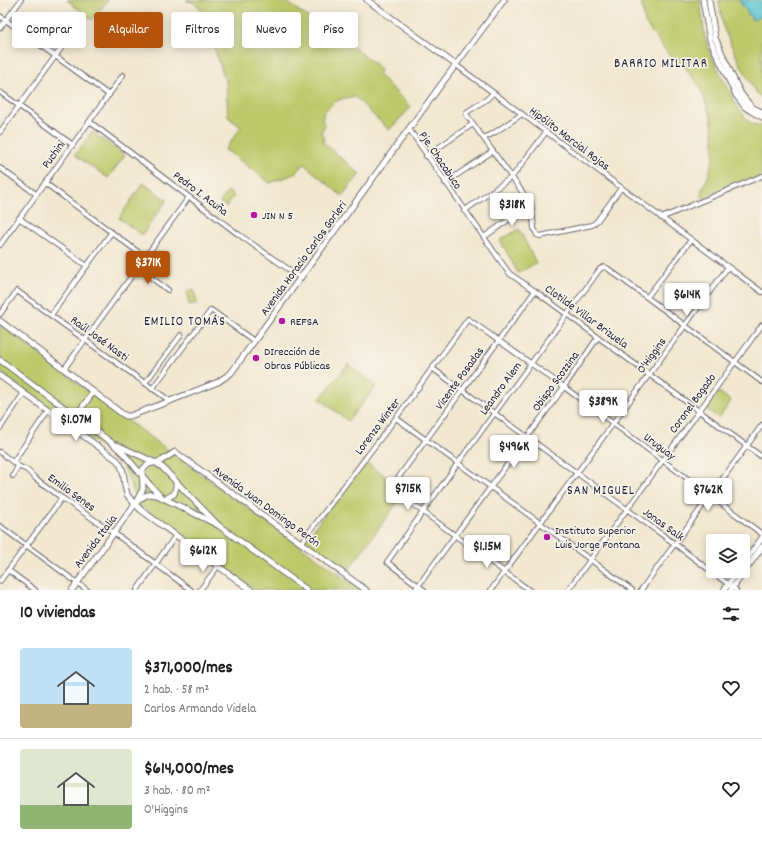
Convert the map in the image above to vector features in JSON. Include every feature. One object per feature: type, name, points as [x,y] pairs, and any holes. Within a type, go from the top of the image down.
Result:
[{"type":"main road","name":"Hipólito Marcial Rojas","points":[[367,0],[456,65]]},
{"type":"main road","name":"Avenida Horacio Carlos Gorleri","points":[[93,392],[121,413],[126,416],[130,416],[218,382],[231,373],[408,129],[504,0]]},
{"type":"main road","points":[[703,0],[710,40],[739,101],[750,111],[762,117]]},
{"type":"main road","points":[[709,0],[715,38],[734,80],[741,94],[748,103],[753,108],[762,112]]},
{"type":"main road","points":[[0,322],[93,392],[69,426]]},
{"type":"main road","points":[[0,360],[112,443],[124,454],[163,498],[218,525]]},
{"type":"main road","points":[[0,376],[117,460],[123,470],[128,494],[135,504],[251,590]]},
{"type":"main road","points":[[112,443],[156,463],[218,525],[307,590]]},
{"type":"main road","name":"Avenida Juan Domingo Perón","points":[[156,463],[165,459],[173,452],[176,452],[366,590]]},
{"type":"main road","points":[[142,476],[142,471],[146,466],[156,463]]},
{"type":"main road","name":"Avenida Italia","points":[[72,590],[135,504],[143,489],[142,476]]},
{"type":"main road","points":[[163,498],[174,494],[176,482]]},
{"type":"main road","name":"Avenida Italia","points":[[135,504],[148,494],[163,498]]},
{"type":"main road","points":[[750,554],[762,538]]},
{"type":"main road","points":[[724,590],[732,588],[762,546]]},
{"type":"main road","points":[[732,588],[736,578]]},
{"type":"street","points":[[0,28],[20,0]]},
{"type":"street","points":[[0,16],[109,96]]},
{"type":"street","points":[[0,132],[61,48]]},
{"type":"street","name":"Hipólito Marcial Rojas","points":[[456,65],[762,292]]},
{"type":"street","name":"Puchini","points":[[0,244],[123,75]]},
{"type":"street","points":[[0,92],[73,145]]},
{"type":"street","points":[[493,93],[487,99],[466,113],[530,204],[534,228],[537,235],[540,236],[592,225],[597,221],[621,188]]},
{"type":"street","points":[[484,138],[522,114]]},
{"type":"street","name":"Pedro I. Acuña","points":[[90,122],[238,234],[301,278]]},
{"type":"street","points":[[426,156],[473,124]]},
{"type":"street","name":"Pje. Chacabuco","points":[[408,129],[464,211],[510,274],[535,291]]},
{"type":"street","points":[[464,211],[512,177],[546,132]]},
{"type":"street","points":[[445,183],[493,150]]},
{"type":"street","points":[[0,168],[36,194]]},
{"type":"street","points":[[661,218],[762,176]]},
{"type":"street","points":[[45,183],[145,257]]},
{"type":"street","points":[[64,369],[189,197]]},
{"type":"street","points":[[484,237],[530,204]]},
{"type":"street","points":[[19,218],[87,266]]},
{"type":"street","points":[[52,315],[111,232]]},
{"type":"street","points":[[691,240],[647,297],[762,382]]},
{"type":"street","name":"Leandro Alem","points":[[418,586],[387,562],[600,269],[604,267],[647,297]]},
{"type":"street","name":"O'Higgins","points":[[491,590],[728,267]]},
{"type":"street","points":[[138,268],[168,290]]},
{"type":"street","name":"Raúl José Nasti","points":[[0,314],[17,291],[170,401]]},
{"type":"street","name":"Clotilde Villar Brizuela","points":[[535,291],[762,457]]},
{"type":"street","name":"Vicente Posadas","points":[[398,478],[535,291]]},
{"type":"street","points":[[152,388],[211,310],[254,341]]},
{"type":"street","name":"Uruguay","points":[[468,319],[564,387],[762,534]]},
{"type":"street","name":"Lorenzo Winter","points":[[301,543],[396,418],[468,319]]},
{"type":"street","name":"Coronel Bogado","points":[[568,590],[762,325]]},
{"type":"street","points":[[145,383],[181,336]]},
{"type":"street","name":"Obispo Scozzina","points":[[414,590],[564,387],[598,337]]},
{"type":"street","name":"Jonas Salk","points":[[432,368],[675,544],[732,588]]},
{"type":"street","points":[[0,428],[24,393]]},
{"type":"street","points":[[13,462],[48,411]]},
{"type":"street","points":[[396,418],[632,590]]},
{"type":"street","points":[[641,590],[762,425]]},
{"type":"street","name":"Emilio Senes","points":[[0,452],[18,466],[27,470],[35,478],[62,498],[191,590]]},
{"type":"street","points":[[13,476],[18,466]]},
{"type":"street","points":[[403,497],[529,590]]},
{"type":"street","points":[[0,581],[62,498]]},
{"type":"street","points":[[0,526],[87,590]]},
{"type":"street","points":[[136,590],[176,535]]},
{"type":"street","points":[[200,590],[218,566]]},
{"type":"street","points":[[8,570],[36,590]]},
{"type":"street","points":[[418,586],[424,590]]},
{"type":"green space","points":[[67,0],[108,0],[98,12],[94,12],[94,18],[92,20],[86,15],[86,12],[82,12]]},
{"type":"green space","points":[[186,0],[284,0],[301,12],[242,12],[242,48],[301,48],[301,12],[309,18],[309,48],[355,48],[375,64],[380,71],[378,74],[411,107],[389,130],[355,97],[344,98],[334,102],[324,112],[322,120],[324,127],[321,134],[324,136],[323,142],[360,174],[342,196],[304,164],[294,174],[270,183],[225,150],[241,127],[228,117],[226,82],[214,48],[234,48],[234,12],[202,12],[193,2]]},
{"type":"green space","points":[[641,0],[700,0],[705,38],[712,58],[738,108],[749,122],[752,124],[762,125],[762,176],[703,200],[701,192],[708,177],[714,156],[711,117],[699,85],[681,63],[669,55],[645,23]]},
{"type":"green space","points":[[719,0],[739,0],[752,20],[762,16],[762,97],[757,94],[740,64],[723,27]]},
{"type":"green space","points":[[92,132],[125,155],[108,178],[75,155]]},
{"type":"green space","points":[[143,183],[167,200],[142,235],[119,218]]},
{"type":"green space","points":[[228,191],[234,196],[226,207],[220,202]]},
{"type":"green space","points":[[519,229],[536,263],[518,273],[500,240]]},
{"type":"green space","points":[[194,289],[197,303],[189,305],[187,291]]},
{"type":"green space","points":[[0,324],[125,419],[361,590],[255,590],[139,505],[121,461],[0,372]]},
{"type":"green space","points":[[348,364],[376,386],[348,421],[320,399]]},
{"type":"green space","points":[[719,392],[731,401],[719,418],[706,409]]},
{"type":"green space","points":[[364,461],[406,491],[347,572],[304,542]]},
{"type":"water","points":[[739,0],[762,0],[762,16],[753,20]]},
{"type":"place","name":"JIN N 5","points":[[254,215]]},
{"type":"place","name":"REFSA","points":[[282,321]]},
{"type":"place","name":"DIrección de Obras Públicas","points":[[256,358]]},
{"type":"place","name":"Instituto Superior Luis Jorge Fontana","points":[[547,537]]},
{"type":"district","name":"BARRIO MILITAR","points":[[661,62]]},
{"type":"district","name":"EMILIO TOMÁS","points":[[185,320]]},
{"type":"district","name":"SAN MIGUEL","points":[[601,489]]}]
